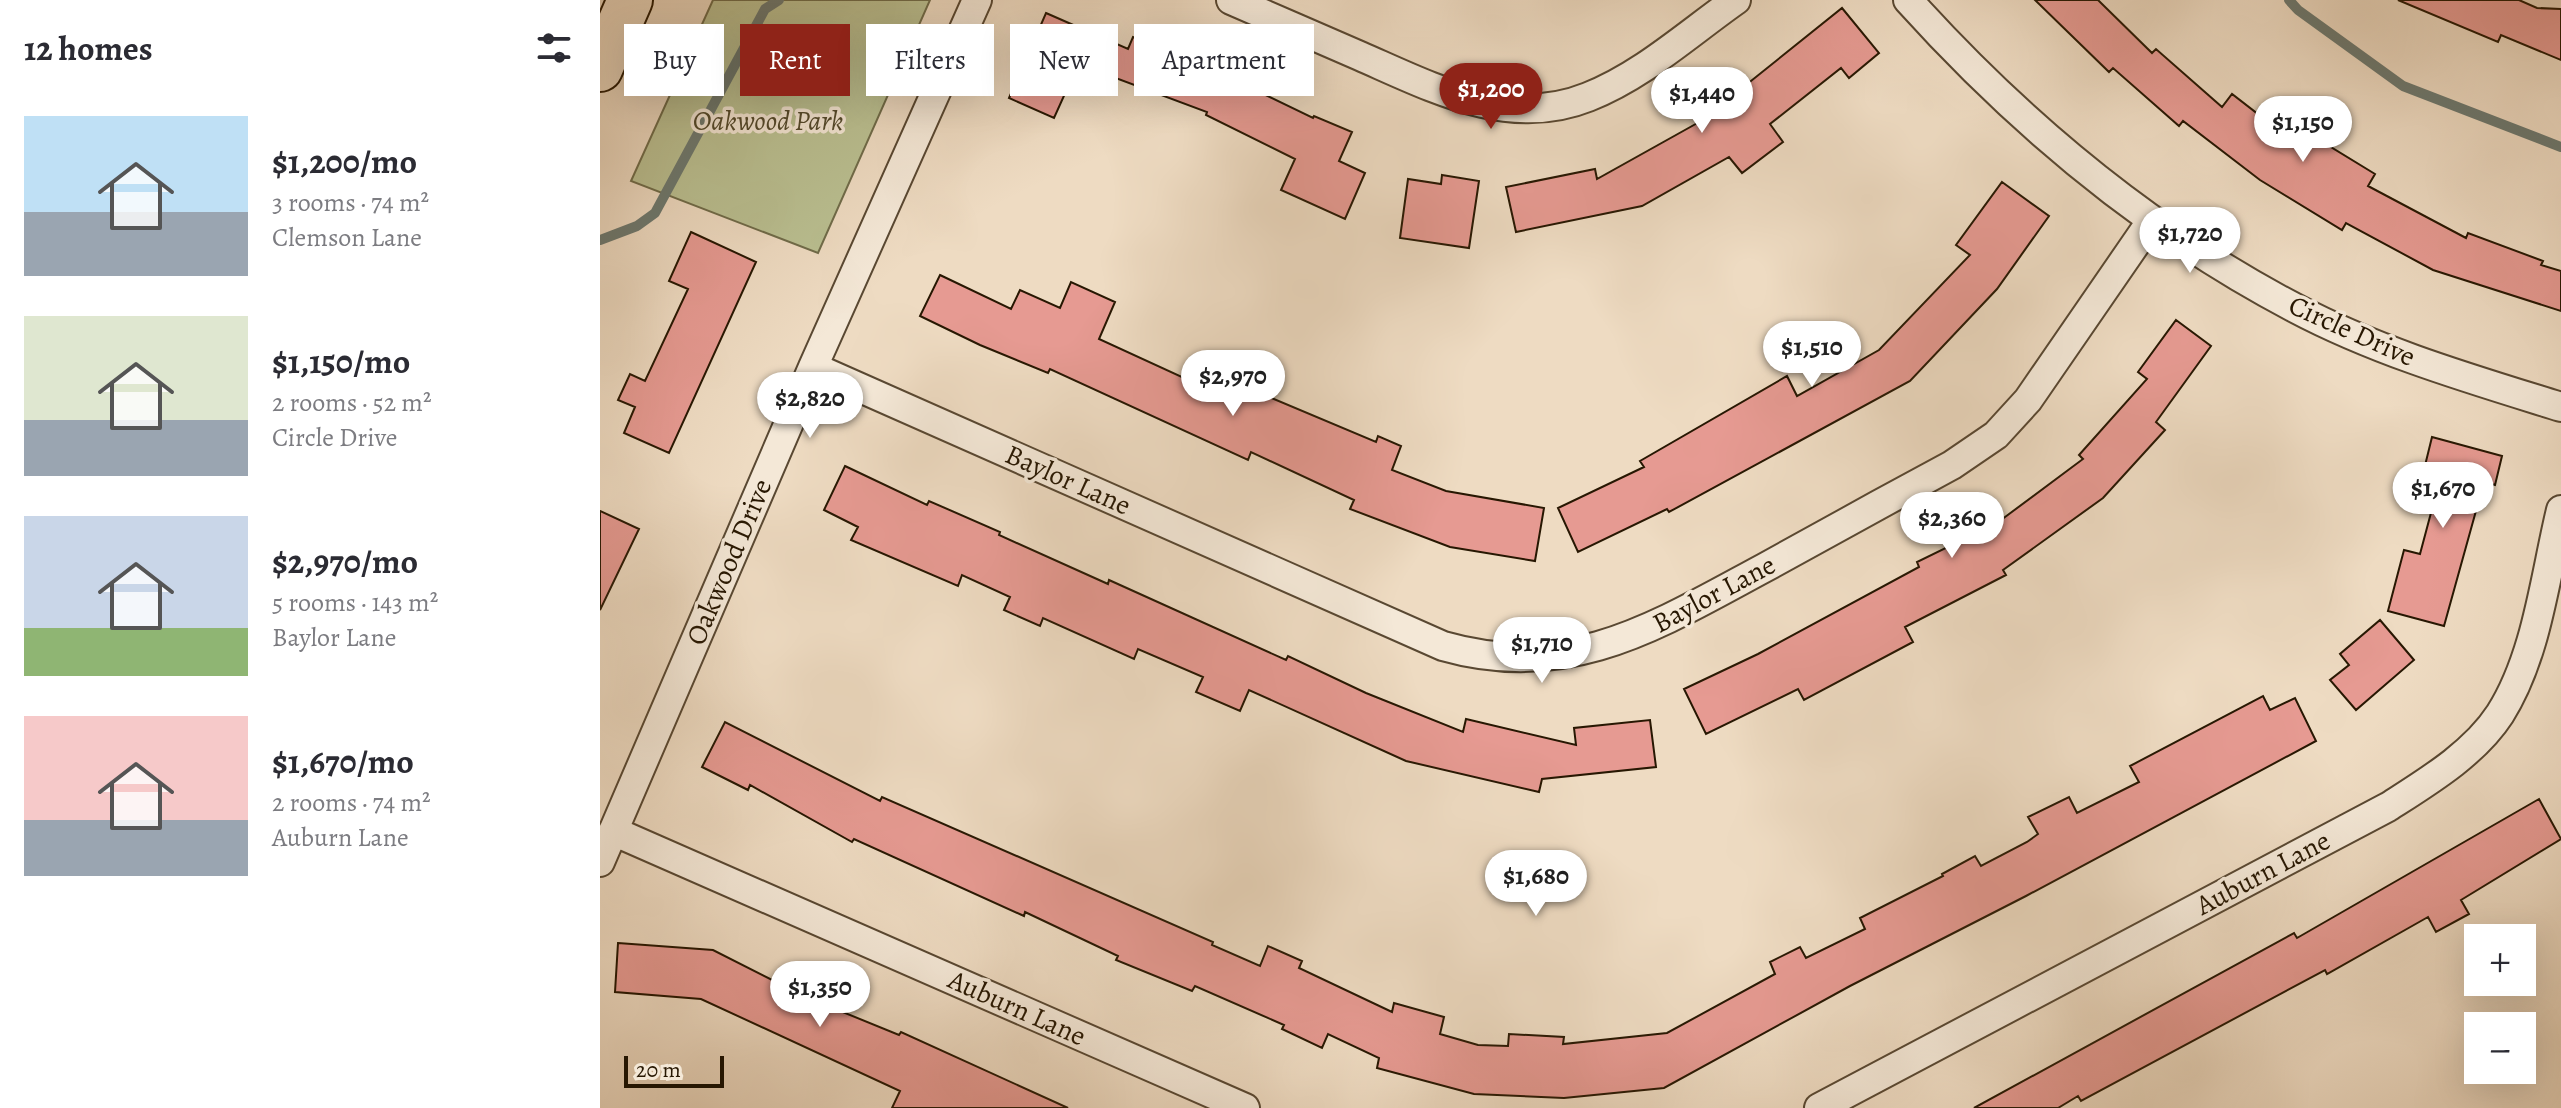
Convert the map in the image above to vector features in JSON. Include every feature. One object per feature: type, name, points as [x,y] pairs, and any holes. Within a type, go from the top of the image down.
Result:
[{"type":"highway","points":[[600,69],[630,0]]},
{"type":"street","name":"Oakwood Drive","points":[[600,862],[813,367],[977,0]]},
{"type":"street","points":[[1231,0],[1457,98],[1515,108],[1564,104],[1588,97],[1641,69],[1736,0]]},
{"type":"street","name":"Circle Drive","points":[[1908,0],[2032,124],[2152,220],[2296,309],[2463,377],[2561,407]]},
{"type":"street","name":"Baylor Lane","points":[[813,367],[1443,646],[1472,654],[1531,660],[1564,656],[1648,631],[1952,465],[1996,435],[2028,400],[2152,220]]},
{"type":"street","name":"Auburn Lane","points":[[1819,1108],[2388,807],[2475,743],[2499,715],[2526,655],[2561,510]]},
{"type":"street","name":"Auburn Lane","points":[[613,831],[1245,1108]]},
{"type":"green space","name":"Oakwood Park","points":[[713,0],[930,0],[919,24],[866,24],[866,96],[888,96],[818,253],[631,181],[670,96],[724,96],[724,24],[702,24]]},
{"type":"building","points":[[2035,0],[2098,0],[2152,53],[2156,49],[2222,107],[2232,94],[2303,149],[2311,135],[2375,174],[2368,186],[2466,238],[2468,233],[2543,261],[2541,265],[2561,271],[2561,311],[2433,270],[2346,223],[2342,230],[2260,180],[2183,121],[2179,126],[2113,68],[2109,72]]},
{"type":"building","points":[[2398,0],[2519,0],[2537,8],[2561,9],[2561,60],[2501,35],[2498,42]]},
{"type":"building","points":[[1842,8],[1879,53],[1849,78],[1841,68],[1770,124],[1783,142],[1742,173],[1729,157],[1642,206],[1516,232],[1506,187],[1595,169],[1597,179],[1701,121]]},
{"type":"building","points":[[1046,13],[1071,24],[1041,24]]},
{"type":"building","points":[[1133,37],[1134,37],[1134,85],[1118,79],[1118,45],[1128,49]]},
{"type":"building","points":[[1010,96],[1064,96],[1054,118],[1009,98]]},
{"type":"building","points":[[1164,96],[1268,96],[1313,118],[1352,132],[1339,161],[1365,173],[1345,219],[1281,190],[1295,159],[1206,115],[1207,112]]},
{"type":"building","points":[[1442,175],[1479,181],[1469,248],[1400,238],[1408,179],[1441,184]]},
{"type":"building","points":[[2002,182],[2049,216],[1997,289],[1910,381],[1669,512],[1667,509],[1578,552],[1558,508],[1644,467],[1640,461],[1787,376],[1797,396],[1879,350],[1970,255],[1956,245]]},
{"type":"building","points":[[691,232],[756,262],[669,453],[624,433],[635,407],[618,400],[630,374],[645,381],[688,289],[669,281]]},
{"type":"building","points":[[940,275],[1011,309],[1020,290],[1060,308],[1071,282],[1115,302],[1099,339],[1223,396],[1229,380],[1376,442],[1378,436],[1401,446],[1392,470],[1446,491],[1544,508],[1535,561],[1450,547],[1350,509],[1354,500],[1251,452],[1248,460],[1050,369],[1048,373],[980,345],[920,316]]},
{"type":"building","points":[[2176,320],[2211,346],[2156,422],[2165,430],[2103,498],[2003,570],[2006,575],[1905,627],[1913,642],[1804,700],[1798,689],[1706,734],[1684,689],[1758,654],[1919,567],[1917,562],[1997,523],[2083,459],[2079,455],[2147,379],[2138,372]]},
{"type":"building","points":[[2432,437],[2502,456],[2495,485],[2484,482],[2444,626],[2388,611],[2404,550],[2420,554],[2436,494],[2419,490]]},
{"type":"building","points":[[845,466],[927,505],[929,501],[1000,532],[999,535],[1108,584],[1109,580],[1286,660],[1288,656],[1366,693],[1463,732],[1466,719],[1576,745],[1574,728],[1650,720],[1656,767],[1542,779],[1539,792],[1406,761],[1249,690],[1240,711],[1196,692],[1203,677],[1138,649],[1134,659],[1043,618],[1040,626],[1004,610],[1010,597],[962,575],[958,586],[851,540],[858,527],[824,510]]},
{"type":"building","points":[[600,511],[639,529],[600,610]]},
{"type":"building","points":[[2380,620],[2414,660],[2356,710],[2330,680],[2349,665],[2340,654]]},
{"type":"building","points":[[2263,696],[2270,710],[2295,698],[2316,741],[1850,986],[1664,1088],[1564,1098],[1474,1094],[1377,1068],[1379,1058],[1328,1034],[1322,1048],[1282,1029],[1284,1025],[1195,986],[1192,991],[1116,960],[1118,956],[1025,912],[1024,916],[854,839],[852,842],[750,785],[748,790],[702,767],[725,722],[880,801],[882,797],[1213,942],[1212,945],[1260,966],[1268,946],[1302,961],[1299,968],[1392,1012],[1394,1003],[1444,1017],[1440,1034],[1478,1045],[1508,1046],[1509,1034],[1564,1037],[1563,1044],[1667,1033],[1775,974],[1770,962],[1800,947],[1806,958],[1865,929],[1860,918],[1943,876],[1975,856],[1981,866],[2027,842],[2038,834],[2028,817],[2069,797],[2077,813],[2139,782],[2130,766]]},
{"type":"building","points":[[2539,799],[2561,839],[2461,900],[2469,914],[2436,932],[2428,917],[2327,974],[2325,970],[2081,1101],[2078,1096],[2058,1108],[1974,1108],[2294,933],[2297,938]]},
{"type":"building","points":[[618,943],[713,950],[806,997],[899,1035],[901,1032],[1068,1108],[892,1108],[900,1091],[701,999],[615,992]]},
{"type":"waterway","points":[[600,240],[637,226],[655,213],[765,9],[779,0]]},
{"type":"waterway","points":[[2289,0],[2298,10],[2403,86],[2561,147]]}]
